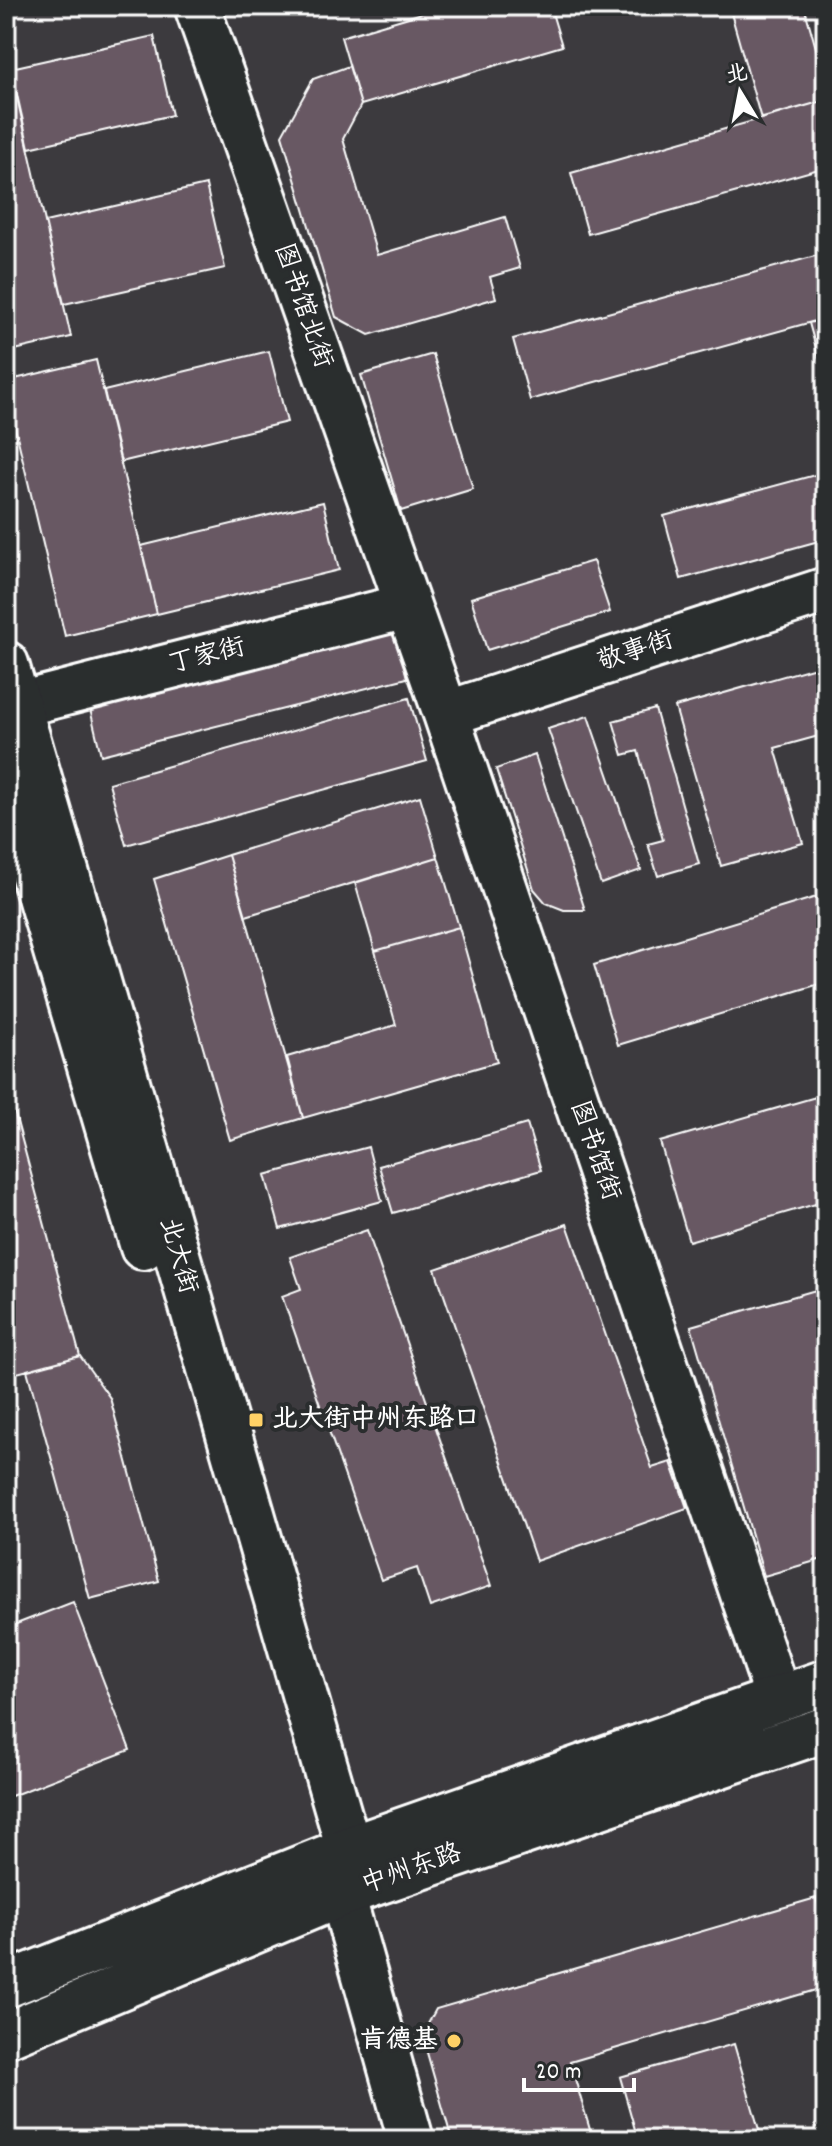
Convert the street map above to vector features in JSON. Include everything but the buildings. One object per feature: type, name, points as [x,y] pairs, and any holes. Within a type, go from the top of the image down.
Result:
[{"type":"street","name":"图书馆北街","points":[[197,6],[407,606]]},
{"type":"street","name":"敬事街","points":[[446,714],[826,590]]},
{"type":"street","name":"丁家街","points":[[12,707],[407,606]]},
{"type":"street","name":"图书馆街","points":[[407,606],[778,1698]]},
{"type":"street","name":"北大街","points":[[6,664],[12,707],[338,1868]]},
{"type":"street","name":"北大街","points":[[6,781],[338,1868]]},
{"type":"street","name":"中州东路","points":[[6,1985],[338,1868],[826,1682]]},
{"type":"street","name":"中州东路","points":[[6,2035],[338,1868],[826,1729]]},
{"type":"street","points":[[338,1868],[411,2140]]},
{"type":"place","name":"北大街中州东路口","points":[[256,1420]]},
{"type":"place","name":"肯德基","points":[[454,2041]]}]
